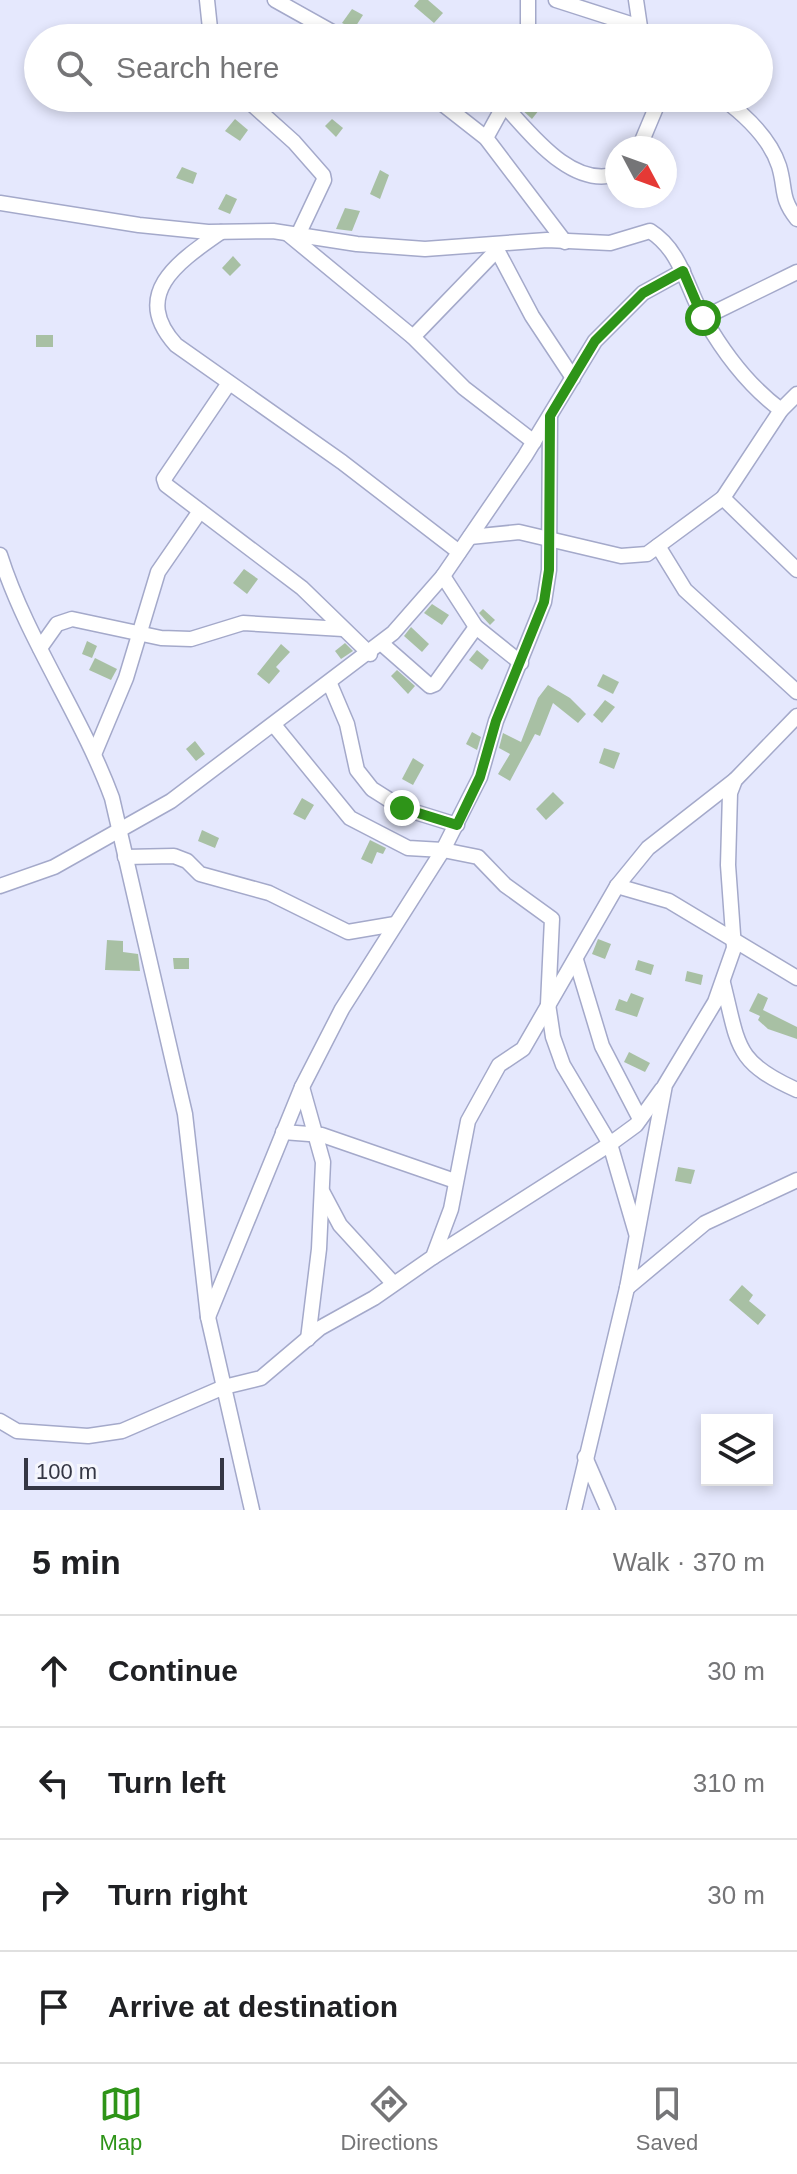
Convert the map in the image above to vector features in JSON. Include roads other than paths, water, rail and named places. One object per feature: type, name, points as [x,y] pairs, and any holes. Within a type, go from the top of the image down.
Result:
[{"type":"street","points":[[207,0],[210,24]]},
{"type":"street","points":[[275,0],[318,24]]},
{"type":"street","points":[[528,0],[528,24]]},
{"type":"street","points":[[556,0],[622,24]]},
{"type":"street","points":[[636,0],[642,24]]},
{"type":"street","points":[[261,112],[294,142],[323,175],[324,180],[293,235]]},
{"type":"street","points":[[453,112],[486,138],[565,242]]},
{"type":"street","points":[[486,138],[500,112]]},
{"type":"street","points":[[515,112],[557,158],[596,176],[605,175]]},
{"type":"street","points":[[644,136],[654,112]]},
{"type":"street","points":[[736,112],[772,147],[781,170],[782,192],[797,219]]},
{"type":"street","points":[[0,203],[139,225],[293,235],[425,249],[496,248],[547,240],[610,243],[650,231],[671,251],[703,318],[736,365],[781,410]]},
{"type":"street","points":[[222,232],[172,267],[162,284],[158,314],[164,332],[176,345],[342,462],[459,552]]},
{"type":"street","points":[[293,235],[413,337],[464,388],[534,442]]},
{"type":"street","points":[[413,337],[496,248]]},
{"type":"street","points":[[496,248],[532,316],[573,378]]},
{"type":"street","points":[[0,886],[54,867],[171,801],[375,649],[443,576],[534,442],[595,341],[643,293],[683,271]]},
{"type":"street","points":[[703,318],[797,272]]},
{"type":"street","points":[[229,383],[164,479],[172,491],[302,588],[343,629],[430,686],[435,684],[476,627]]},
{"type":"street","points":[[470,537],[519,532],[634,557],[658,546],[723,498],[781,410],[797,394]]},
{"type":"street","points":[[208,1317],[302,1087],[342,1009],[443,850],[480,777],[496,721],[544,602],[550,540],[550,416]]},
{"type":"street","points":[[723,498],[797,570]]},
{"type":"street","points":[[95,752],[140,633],[158,572],[200,511]]},
{"type":"street","points":[[658,546],[685,590],[797,692]]},
{"type":"street","points":[[0,555],[40,648],[95,752],[112,798],[185,1114],[208,1317],[252,1510]]},
{"type":"street","points":[[443,576],[476,627],[521,663]]},
{"type":"street","points":[[40,648],[64,619],[191,639],[243,623],[343,629]]},
{"type":"street","points":[[330,684],[347,724],[357,770],[372,789],[402,808],[457,825]]},
{"type":"street","points":[[433,1257],[451,1209],[468,1121],[487,1080],[499,1065],[520,1053],[617,886],[648,848],[735,780],[797,716]]},
{"type":"street","points":[[274,725],[350,818],[408,848],[443,850],[478,857],[505,885],[552,919],[548,1004],[553,1037],[563,1065],[610,1144],[637,1237]]},
{"type":"street","points":[[0,1421],[17,1431],[88,1436],[122,1431],[224,1387],[261,1378],[308,1339],[610,1144],[640,1119],[665,1085],[723,983],[734,948],[728,865],[730,793],[735,780]]},
{"type":"street","points":[[125,857],[174,856],[187,861],[200,874],[269,893],[348,932],[395,924]]},
{"type":"street","points":[[617,886],[669,901],[797,978]]},
{"type":"street","points":[[576,960],[602,1046],[640,1119]]},
{"type":"street","points":[[723,983],[738,1040],[749,1061],[760,1074],[797,1090]]},
{"type":"street","points":[[574,1510],[584,1457],[627,1288],[665,1085]]},
{"type":"street","points":[[302,1087],[323,1162],[308,1339]]},
{"type":"street","points":[[283,1132],[315,1133],[455,1181]]},
{"type":"street","points":[[627,1288],[705,1223],[797,1180]]},
{"type":"street","points":[[322,1193],[340,1225],[393,1283]]},
{"type":"street","points":[[584,1457],[608,1510]]}]
